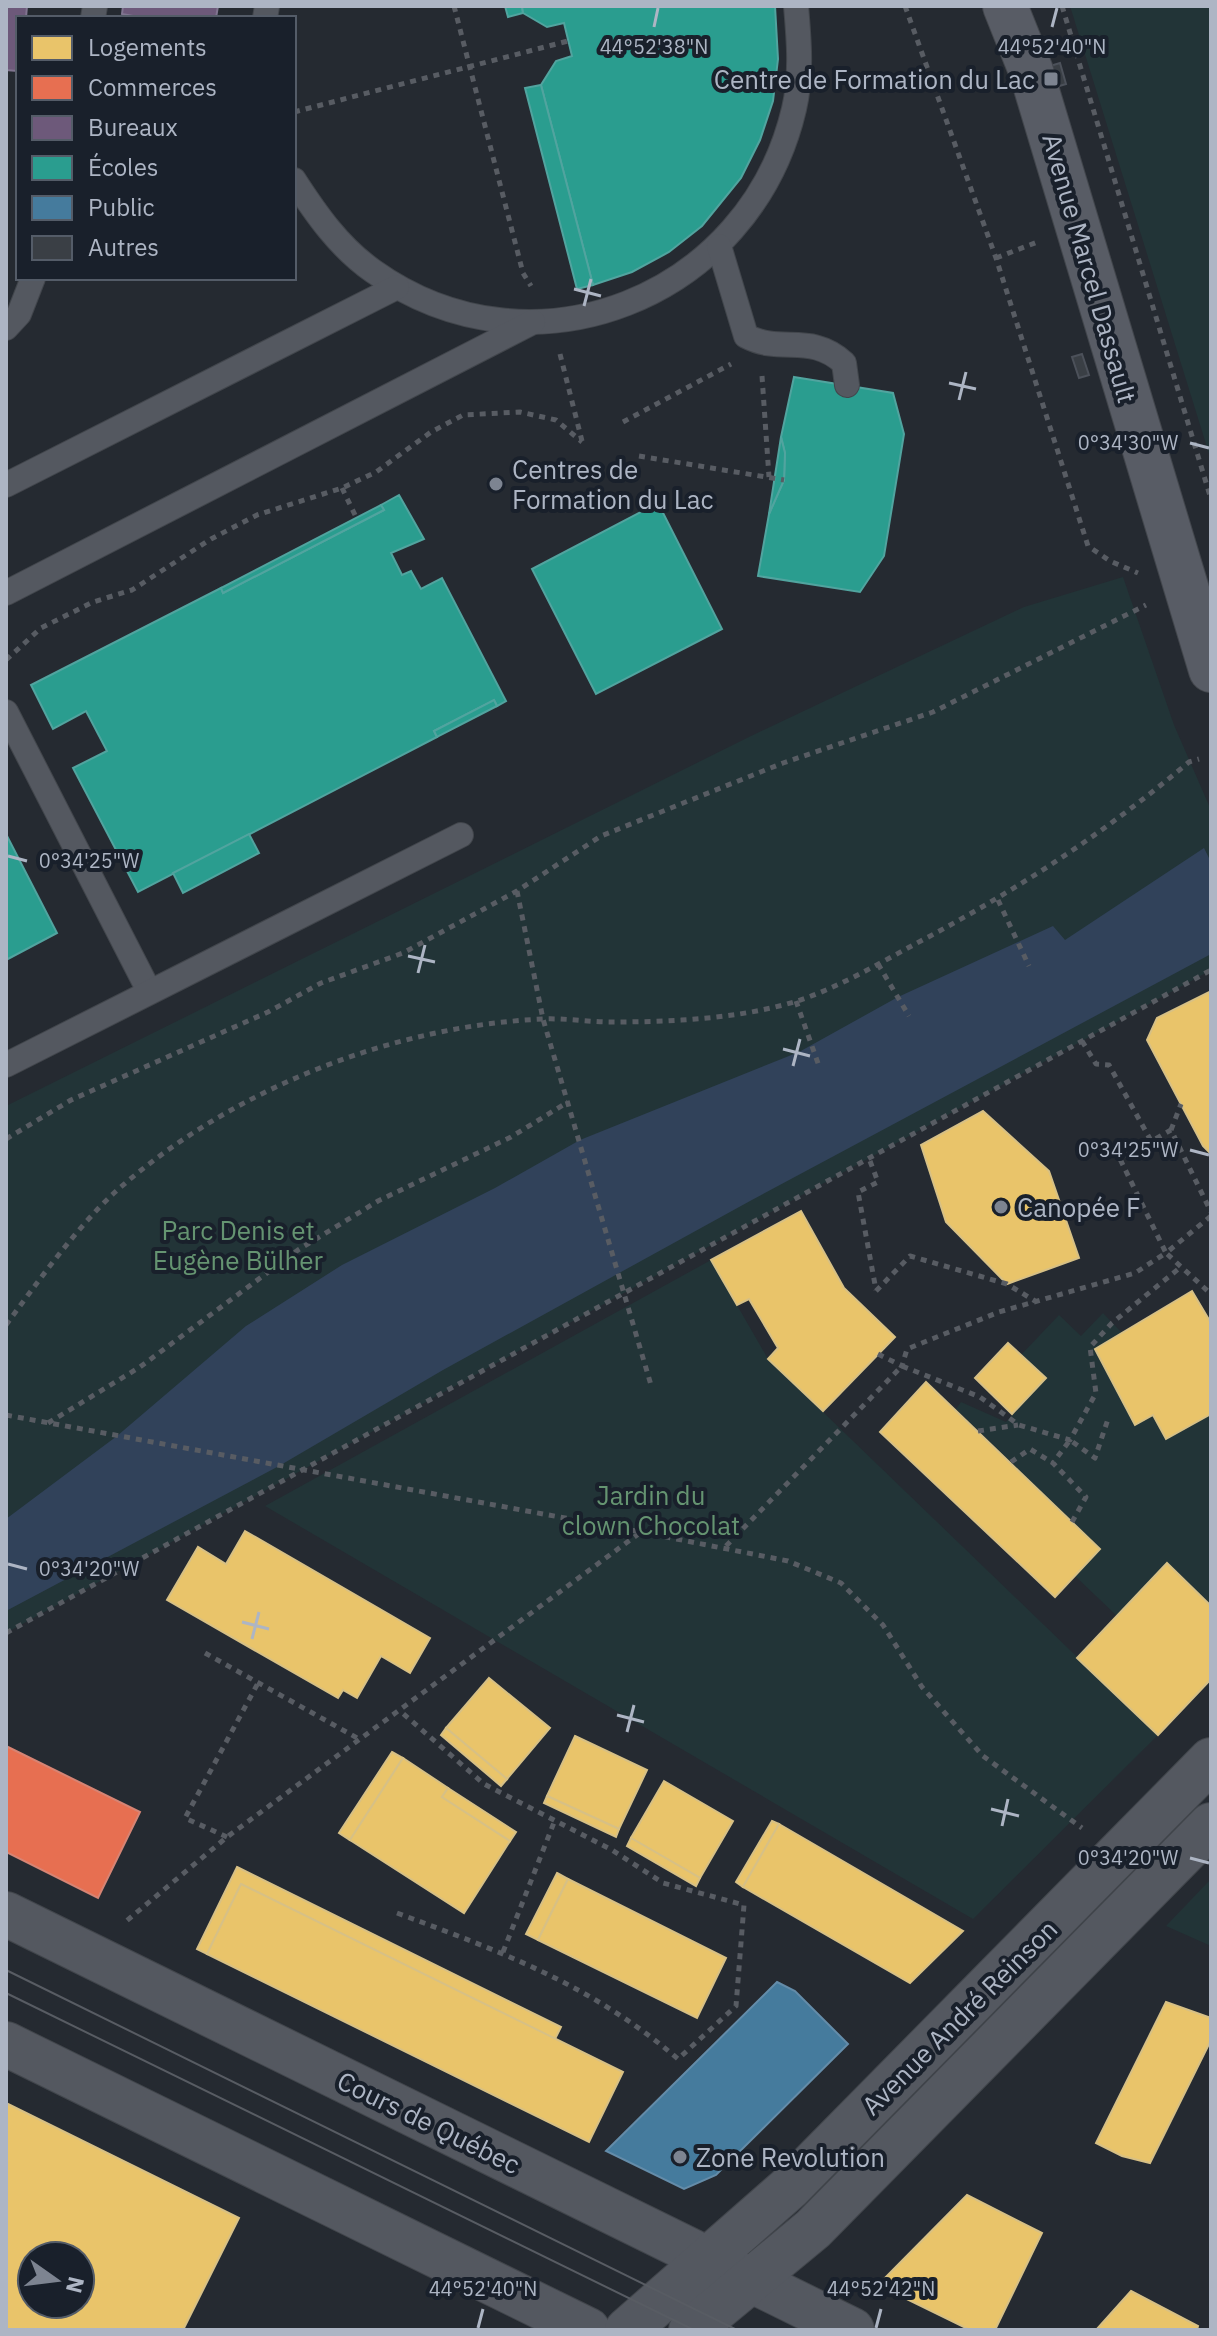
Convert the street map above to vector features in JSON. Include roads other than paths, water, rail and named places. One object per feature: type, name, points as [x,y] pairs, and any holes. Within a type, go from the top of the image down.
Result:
[{"type":"street","name":"Avenue Marcel Dassault","points":[[1005,6],[1031,71],[1211,670]]},
{"type":"street","name":"Avenue André Reinson","points":[[627,2330],[789,2188],[1211,1760]]},
{"type":"street","name":"Avenue André Reinson","points":[[691,2330],[813,2229],[1211,1825]]},
{"type":"street","name":"Cours de Québec","points":[[6,1914],[852,2330]]},
{"type":"street","points":[[6,2044],[588,2330]]},
{"type":"lane","points":[[296,183],[339,242],[397,287],[456,312],[542,322],[594,315],[645,297],[683,275],[719,246],[744,218],[766,184],[783,148],[795,106],[801,50],[796,6]]},
{"type":"lane","points":[[719,246],[746,336],[757,342],[827,348],[844,363],[847,385]]},
{"type":"lane","points":[[6,328],[19,314],[32,280]]},
{"type":"lane","points":[[6,485],[397,287]]},
{"type":"lane","points":[[6,593],[542,322]]},
{"type":"lane","points":[[6,712],[149,991]]},
{"type":"lane","points":[[6,1065],[461,835]]},
{"type":"water","points":[[1204,848],[1211,862],[1211,954],[750,1201],[443,1370],[279,1466],[6,1611],[6,1519],[117,1436],[246,1326],[342,1265],[495,1188],[580,1140],[799,1052],[898,997],[1053,926],[1065,940]]},
{"type":"tram line","points":[[6,1970],[737,2330]]},
{"type":"tram line","points":[[6,1993],[694,2330]]},
{"type":"place","name":"Centre de Formation du Lac","points":[[1051,79]]},
{"type":"place","name":"Centres de Formation du Lac","points":[[496,484]]},
{"type":"place","name":"Canopée F","points":[[1001,1207]]},
{"type":"place","name":"Zone Revolution","points":[[680,2157]]},
{"type":"park label","name":"Parc Denis et Eugène Bülher","points":[[238,1245]]},
{"type":"park label","name":"Jardin du clown Chocolat","points":[[651,1510]]}]
